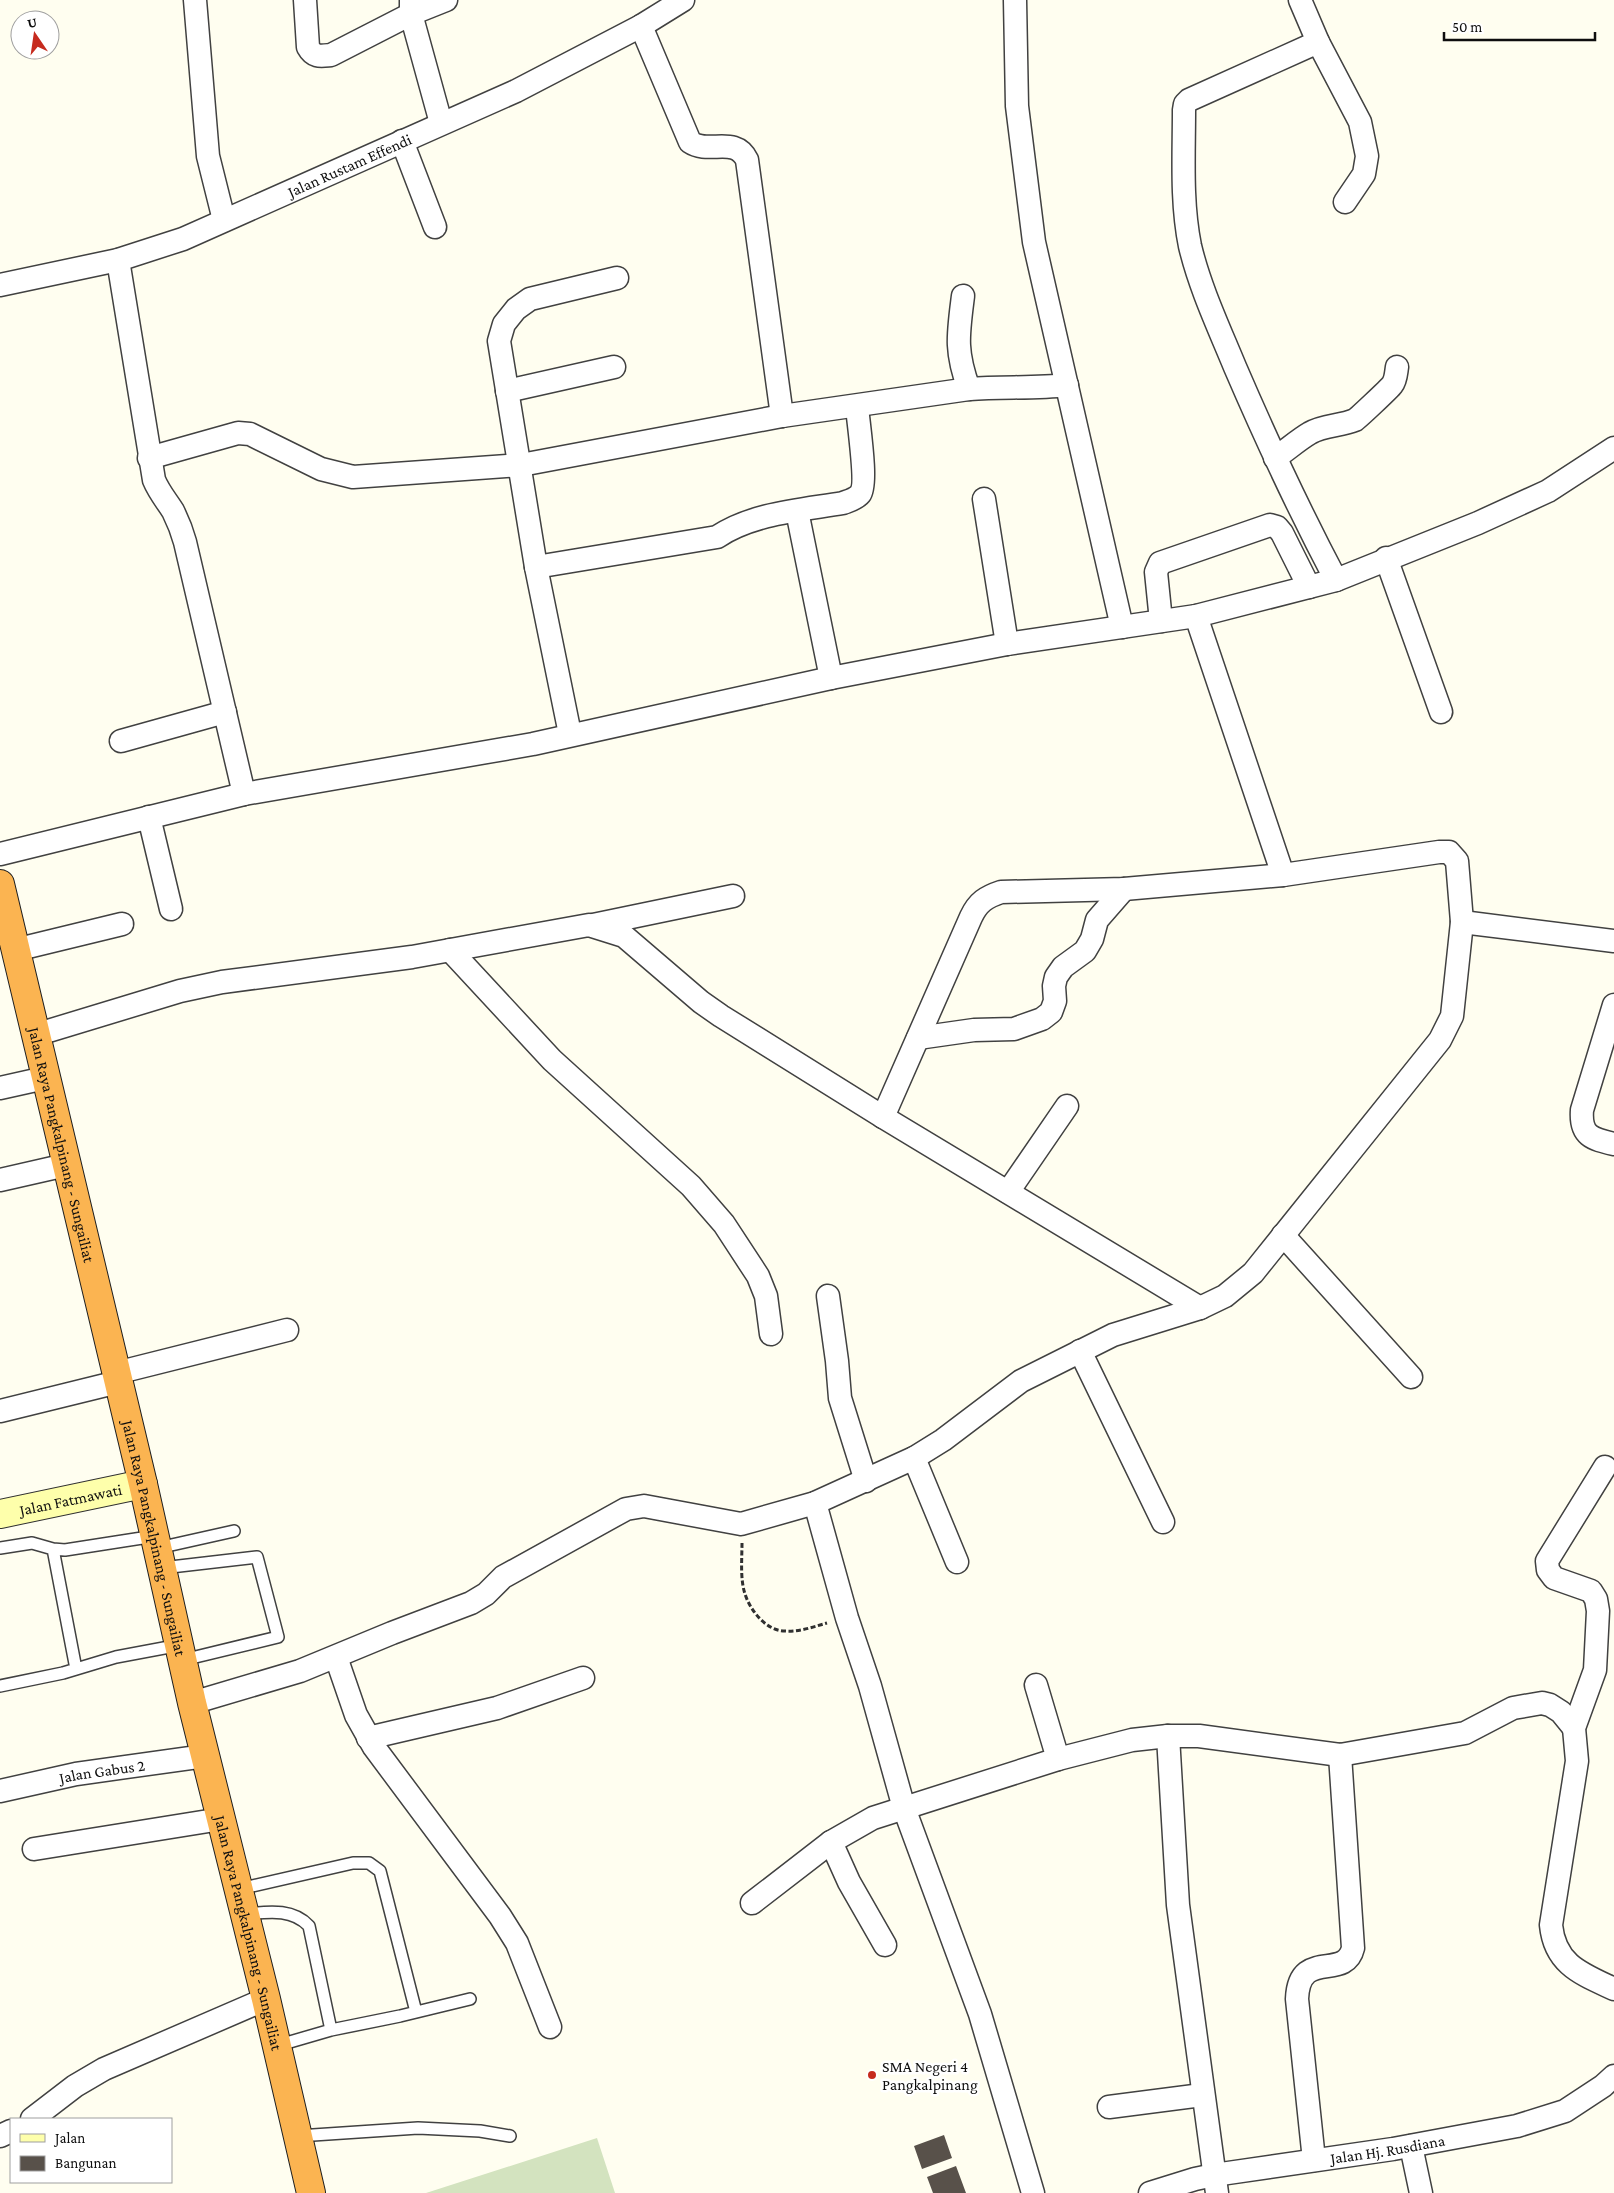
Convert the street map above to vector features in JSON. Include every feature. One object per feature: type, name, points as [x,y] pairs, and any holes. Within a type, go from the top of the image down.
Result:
[{"type":"highway","name":"Jalan Raya Pangkalpinang - Sungailiat","points":[[1,891],[143,1484],[192,1703],[266,1999],[311,2193]]},
{"type":"street","points":[[195,0],[208,156],[224,220]]},
{"type":"street","points":[[305,0],[308,48],[311,53],[319,56],[332,55],[411,7],[446,0]]},
{"type":"street","name":"Jalan Rustam Effendi","points":[[0,285],[118,260],[183,239],[516,91],[641,26],[683,0]]},
{"type":"street","points":[[1015,0],[1017,106],[1031,226],[1122,627]]},
{"type":"street","points":[[1300,0],[1318,42],[1360,122],[1367,156],[1364,174],[1345,202]]},
{"type":"street","points":[[411,7],[442,123]]},
{"type":"street","points":[[641,26],[690,142],[698,147],[708,148],[730,146],[743,152],[746,160],[782,416]]},
{"type":"street","points":[[1318,42],[1194,97],[1185,104],[1184,188],[1190,246],[1213,314],[1275,458],[1306,524],[1336,580]]},
{"type":"street","points":[[402,141],[435,227]]},
{"type":"street","points":[[118,260],[149,458],[159,493],[172,510],[185,542],[244,794]]},
{"type":"street","points":[[570,734],[536,568],[521,465],[499,341],[504,324],[516,309],[530,299],[617,278]]},
{"type":"street","points":[[963,296],[958,339],[961,366],[969,389]]},
{"type":"street","points":[[507,391],[614,367]]},
{"type":"street","points":[[1275,458],[1318,429],[1339,426],[1361,416],[1374,401],[1392,386],[1397,367]]},
{"type":"street","points":[[149,458],[238,433],[250,434],[321,469],[353,477],[521,465],[782,416],[969,389],[995,387],[1039,388],[1066,385]]},
{"type":"street","points":[[536,568],[718,536],[742,524],[797,511],[843,503],[860,495],[864,480],[857,406]]},
{"type":"street","points":[[0,854],[244,794],[533,744],[570,734],[831,678],[1007,644],[1196,616],[1336,580],[1386,558],[1478,523],[1548,491],[1614,448]]},
{"type":"street","points":[[984,499],[1007,644]]},
{"type":"street","points":[[797,511],[831,678]]},
{"type":"street","points":[[1161,621],[1156,572],[1160,564],[1270,525],[1277,527],[1282,533],[1309,587]]},
{"type":"street","points":[[1386,558],[1441,712]]},
{"type":"street","points":[[1196,616],[1283,875]]},
{"type":"street","points":[[121,741],[225,712]]},
{"type":"street","points":[[149,817],[171,909]]},
{"type":"street","points":[[192,1703],[271,1681],[336,1657],[479,1599],[503,1577],[626,1509],[644,1506],[741,1524],[816,1503],[914,1458],[943,1440],[1014,1385],[1080,1351],[1126,1330],[1200,1308],[1225,1296],[1253,1273],[1444,1034],[1452,1016],[1462,922],[1457,861],[1449,852],[1283,875],[1124,889],[1001,892],[982,900],[970,917],[883,1117]]},
{"type":"street","points":[[918,1038],[974,1030],[1014,1029],[1042,1019],[1052,1012],[1055,1001],[1054,986],[1056,977],[1063,967],[1085,951],[1092,939],[1098,920],[1124,889]]},
{"type":"street","points":[[35,1035],[180,991],[214,984],[450,950],[734,896]]},
{"type":"street","points":[[1462,922],[1614,941]]},
{"type":"street","points":[[15,950],[122,924]]},
{"type":"street","points":[[589,925],[624,936],[701,1002],[721,1016],[883,1117],[1200,1308]]},
{"type":"street","points":[[450,950],[558,1066],[691,1186],[724,1224],[758,1276],[766,1296],[771,1334]]},
{"type":"street","points":[[1614,1005],[1582,1110],[1581,1124],[1594,1139],[1614,1144]]},
{"type":"street","points":[[0,1088],[45,1078]]},
{"type":"street","points":[[1008,1192],[1067,1106]]},
{"type":"street","points":[[0,1180],[66,1165]]},
{"type":"street","points":[[1283,1235],[1411,1377]]},
{"type":"street","points":[[828,1296],[838,1361],[840,1398],[866,1481]]},
{"type":"street","points":[[0,1411],[287,1330]]},
{"type":"street","points":[[1080,1351],[1163,1522]]},
{"type":"street","points":[[914,1458],[957,1562]]},
{"type":"street","points":[[1605,1467],[1547,1561],[1548,1570],[1554,1578],[1591,1592],[1596,1599],[1598,1611],[1595,1670],[1574,1728],[1577,1760],[1553,1914],[1553,1938],[1566,1962],[1578,1972],[1614,1989]]},
{"type":"street","name":"Jalan Fatmawati","points":[[0,1514],[143,1484]]},
{"type":"street","points":[[816,1503],[846,1618],[870,1686],[904,1808],[983,2023],[1033,2193]]},
{"type":"street","points":[[336,1657],[356,1715],[368,1738],[517,1942],[550,2027]]},
{"type":"street","points":[[368,1738],[497,1708],[583,1678]]},
{"type":"street","points":[[1036,1684],[1058,1759]]},
{"type":"street","points":[[752,1903],[831,1842],[873,1818],[1058,1759],[1132,1740],[1168,1736],[1232,1740],[1340,1756],[1465,1733],[1513,1708],[1531,1703],[1550,1705],[1562,1712],[1574,1728]]},
{"type":"street","points":[[1168,1736],[1178,1904],[1215,2184]]},
{"type":"street","name":"Jalan Gabus 2","points":[[0,1791],[84,1773],[206,1756]]},
{"type":"street","points":[[1314,2160],[1297,1988],[1300,1978],[1305,1972],[1344,1962],[1352,1954],[1340,1756]]},
{"type":"street","points":[[34,1849],[221,1819]]},
{"type":"street","points":[[831,1842],[849,1882],[885,1945]]},
{"type":"street","points":[[33,2118],[75,2086],[104,2069],[266,1999]]},
{"type":"street","name":"Jalan Hj. Rusdiana","points":[[1150,2193],[1195,2179],[1215,2184],[1314,2160],[1411,2146],[1543,2119],[1580,2103],[1614,2076]]},
{"type":"street","points":[[1109,2107],[1202,2095]]},
{"type":"street","points":[[1411,2146],[1421,2193]]},
{"type":"lane","points":[[158,1551],[234,1531]]},
{"type":"lane","points":[[0,1548],[32,1543],[53,1549],[65,1550],[158,1551],[256,1557],[278,1637],[182,1652],[116,1657],[76,1669],[0,1686]]},
{"type":"lane","points":[[53,1549],[76,1669]]},
{"type":"lane","points":[[242,1902],[353,1863],[369,1863],[380,1871],[416,2012]]},
{"type":"lane","points":[[242,1902],[301,1918],[309,1926],[331,2030]]},
{"type":"lane","points":[[276,2046],[331,2030],[470,1999]]},
{"type":"lane","points":[[297,2136],[418,2128],[510,2136]]},
{"type":"path","points":[[741,1524],[744,1592],[750,1605],[761,1620],[771,1628],[784,1632],[806,1629],[846,1618]]},
{"type":"green space","points":[[597,2138],[615,2193],[426,2193]]},
{"type":"building","points":[[944,2135],[952,2158],[922,2169],[914,2146]]},
{"type":"building","points":[[956,2166],[966,2193],[933,2193],[927,2177]]},
{"type":"place","name":"SMA Negeri 4 Pangkalpinang","points":[[872,2075]]}]
